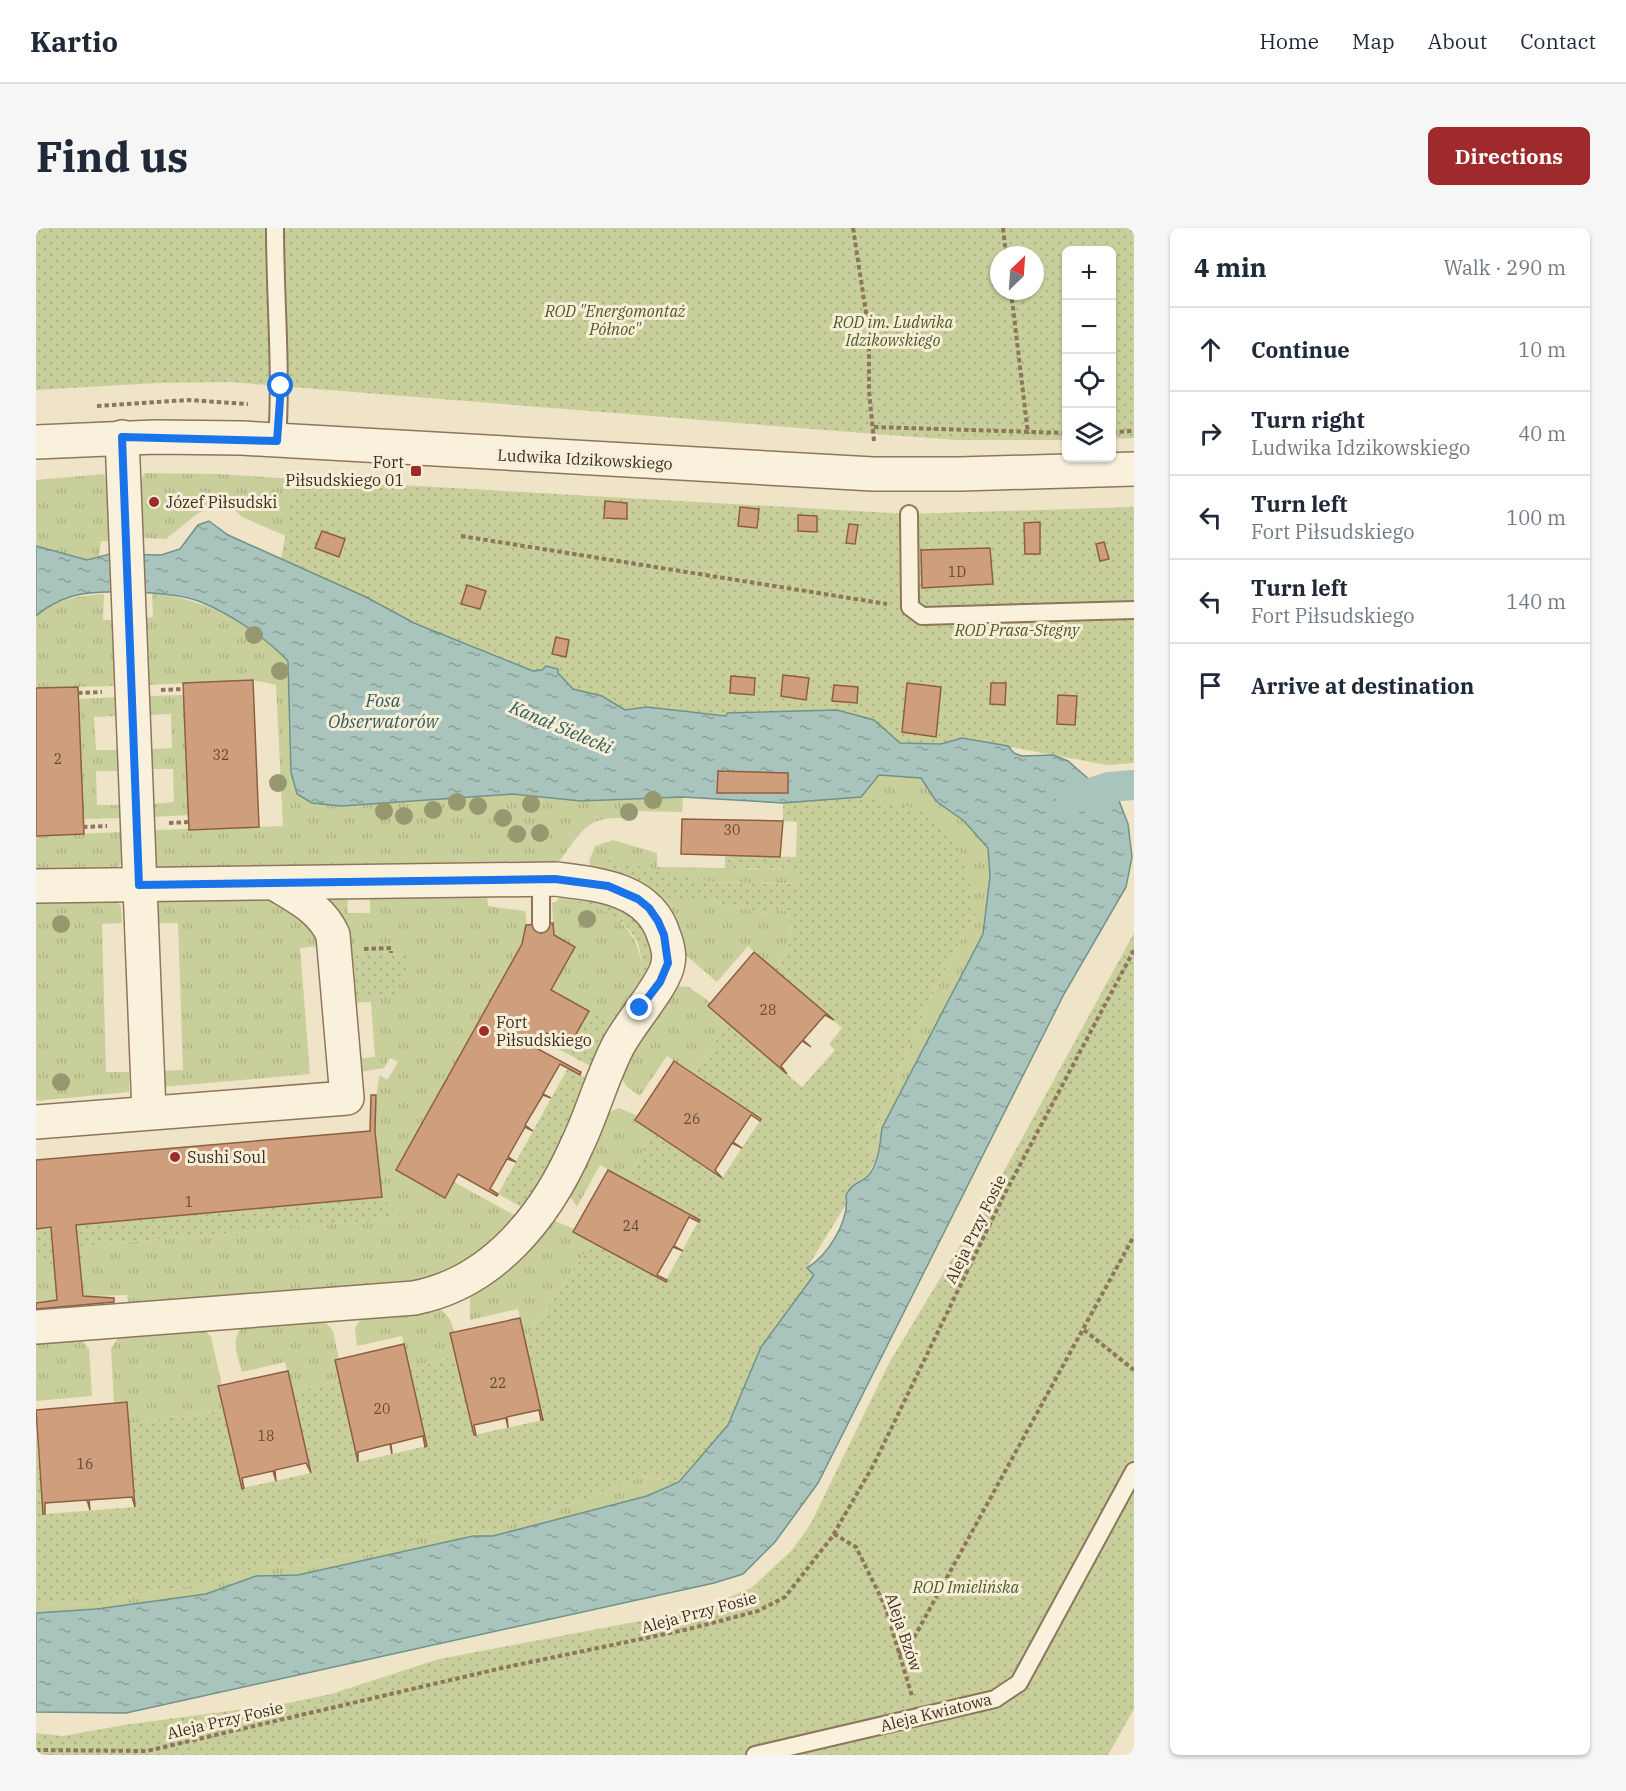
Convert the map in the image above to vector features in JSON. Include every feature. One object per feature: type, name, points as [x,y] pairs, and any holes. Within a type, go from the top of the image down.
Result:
[{"type":"street","name":"Ludwika Idzikowskiego","points":[[36,442],[122,437],[277,441],[873,474],[1134,469]]},
{"type":"street","points":[[122,437],[149,1112]]},
{"type":"street","points":[[36,886],[541,879],[608,886],[638,899],[649,908],[664,935],[668,963],[660,982],[627,1027],[616,1049],[566,1169],[521,1234],[488,1267],[451,1288],[414,1298],[36,1327]]},
{"type":"street","points":[[36,1122],[347,1098],[333,935],[328,922],[313,907],[274,883]]},
{"type":"lane","points":[[275,228],[277,351],[281,386],[277,441]]},
{"type":"lane","points":[[909,514],[910,607],[922,616],[1134,610]]},
{"type":"lane","points":[[541,879],[541,924]]},
{"type":"lane","name":"Aleja Kwiatowa","points":[[755,1755],[994,1699],[1019,1683],[1134,1471]]},
{"type":"path","points":[[853,228],[869,332],[869,391],[874,441]]},
{"type":"path","points":[[1003,228],[1005,246]]},
{"type":"path","points":[[1012,300],[1028,434]]},
{"type":"path","points":[[874,427],[1028,434],[1062,433]]},
{"type":"path","points":[[1116,432],[1134,432]]},
{"type":"path","points":[[461,536],[910,607]]},
{"type":"path","points":[[78,693],[108,692]]},
{"type":"path","points":[[84,826],[113,825]]},
{"type":"path","points":[[356,950],[391,948],[391,953]]},
{"type":"path","name":"Aleja Przy Fosie","points":[[36,1750],[147,1750],[502,1668],[689,1629],[748,1613],[785,1597],[814,1563],[834,1534],[874,1464],[1004,1195],[1134,950]]},
{"type":"path","points":[[899,1654],[911,1643],[1134,1236]]},
{"type":"path","points":[[1084,1330],[1134,1370]]},
{"type":"path","name":"Aleja Bzów","points":[[834,1534],[856,1547],[885,1606],[919,1717]]},
{"type":"green space","points":[[36,228],[1134,228],[1134,438],[1116,439],[1116,246],[1062,246],[1062,440],[957,440],[230,382],[157,383],[36,390]]},
{"type":"green space","points":[[144,473],[219,474],[295,479],[286,536],[242,517],[235,510],[207,510],[198,513],[166,539],[142,538],[141,483]]},
{"type":"green space","points":[[104,474],[108,487],[110,541],[101,541],[99,557],[87,560],[36,546],[36,480]]},
{"type":"green space","name":"ROD Prasa-Stegny","points":[[295,479],[909,514],[1134,507],[1134,763],[1107,765],[962,738],[941,744],[900,743],[874,720],[727,713],[727,716],[647,707],[625,710],[602,696],[573,689],[558,673],[558,670],[546,666],[542,670],[533,671],[414,623],[366,597],[281,560]]},
{"type":"green space","points":[[104,594],[103,620],[113,620],[115,686],[36,688],[36,616],[68,599]]},
{"type":"green space","points":[[152,594],[190,601],[226,615],[259,636],[288,661],[312,803],[341,806],[512,794],[581,801],[683,797],[682,812],[633,811],[631,819],[603,819],[586,828],[557,864],[161,870],[154,863],[153,830],[283,826],[276,685],[253,680],[147,685],[145,618],[153,617]]},
{"type":"green space","points":[[184,695],[189,815],[153,817],[152,804],[174,802],[173,769],[151,769],[150,749],[172,748],[171,714],[148,715],[148,696]]},
{"type":"green space","points":[[115,697],[116,716],[94,717],[96,750],[117,750],[118,771],[96,771],[97,805],[119,805],[120,818],[83,819],[78,699]]},
{"type":"green space","points":[[879,775],[921,778],[936,801],[964,821],[988,848],[990,876],[984,934],[882,1128],[878,1156],[869,1150],[904,1059],[930,1000],[976,914],[861,797]]},
{"type":"green space","points":[[861,797],[931,814],[947,828],[960,850],[976,914],[930,1000],[904,1059],[869,1150],[878,1156],[867,1176],[853,1184],[848,1207],[845,1206],[807,1268],[815,1274],[761,1347],[728,1425],[679,1482],[641,1477],[530,1520],[450,1541],[447,1530],[412,1536],[414,1544],[354,1557],[353,1554],[295,1566],[259,1567],[205,1584],[125,1595],[96,1603],[36,1604],[36,1432],[43,1514],[45,1514],[135,1507],[128,1424],[176,1416],[177,1419],[223,1410],[242,1488],[311,1473],[293,1392],[339,1381],[358,1462],[427,1446],[409,1367],[456,1357],[474,1435],[543,1420],[525,1340],[592,1242],[665,1282],[699,1220],[627,1180],[653,1132],[722,1178],[761,1119],[693,1073],[728,1023],[802,1087],[835,1050],[829,1044],[842,1028],[775,970],[789,942],[790,929],[787,911],[775,909],[769,914],[715,902],[688,902],[661,897],[610,869],[608,860],[713,882],[800,884],[802,876],[796,869],[725,868],[725,855],[796,857],[797,822],[783,821],[783,803]]},
{"type":"green space","points":[[120,832],[121,863],[116,869],[36,875],[36,836]]},
{"type":"green space","points":[[613,840],[657,853],[657,867],[796,869],[802,876],[801,884],[713,882],[608,861],[688,902],[715,902],[768,914],[775,909],[787,911],[790,929],[789,942],[775,970],[748,946],[717,982],[688,957],[674,938],[591,869],[589,861],[595,846]]},
{"type":"green space","points":[[487,891],[488,906],[525,911],[527,925],[553,923],[552,903],[566,900],[596,905],[609,913],[631,934],[638,948],[641,962],[636,987],[616,1026],[562,997],[436,1172],[458,1174],[454,1182],[518,1217],[493,1246],[435,1281],[129,1309],[127,1295],[83,1296],[80,1264],[86,1256],[85,1246],[400,1218],[382,1196],[376,1135],[376,1099],[380,1075],[387,1080],[398,1062],[390,1058],[384,1068],[354,1073],[353,1059],[375,1057],[371,1002],[349,1003],[349,997],[411,952],[353,955],[346,962],[308,894],[347,893],[348,913],[370,913],[370,893]]},
{"type":"green space","points":[[260,893],[307,917],[321,946],[300,948],[310,1074],[162,1087],[161,1071],[183,1070],[178,923],[156,923],[155,906],[164,899]]},
{"type":"green space","points":[[560,895],[617,901],[650,930],[653,962],[627,1008],[641,964],[640,949],[634,936],[613,916],[585,904],[557,901]]},
{"type":"green space","points":[[36,898],[115,900],[121,906],[122,923],[102,924],[106,1072],[129,1072],[129,1092],[36,1101]]},
{"type":"green space","name":"ROD Imielińska","points":[[1134,933],[1134,1709],[1108,1755],[36,1755],[36,1733],[63,1736],[124,1725],[288,1703],[331,1694],[439,1659],[698,1610],[751,1588],[792,1550],[810,1525],[889,1363],[997,1184]]},
{"type":"green space","points":[[411,951],[404,977],[394,994],[350,997],[347,961],[352,955]]},
{"type":"green space","points":[[676,986],[689,987],[711,1003],[708,1006],[728,1023],[693,1073],[667,1056],[640,1096],[626,1086],[620,1074],[638,1031]]},
{"type":"green space","points":[[589,1011],[616,1026],[596,1069],[543,1041],[547,1033],[578,1050],[571,1043]]},
{"type":"green space","points":[[568,1068],[586,1078],[560,1146],[523,1208],[498,1194]]},
{"type":"green space","points":[[619,1108],[638,1116],[635,1120],[653,1132],[627,1180],[600,1165],[577,1207],[567,1192],[602,1115]]},
{"type":"green space","points":[[382,1197],[401,1218],[85,1246],[86,1256],[80,1264],[83,1296],[57,1300],[54,1267],[36,1256],[36,1229]]},
{"type":"green space","points":[[547,1221],[555,1221],[575,1229],[574,1232],[592,1242],[525,1340],[518,1309],[470,1320],[470,1298],[474,1290]]},
{"type":"green space","points":[[36,1256],[54,1266],[57,1300],[36,1303]]},
{"type":"green space","points":[[435,1307],[451,1321],[456,1357],[409,1367],[402,1336],[357,1346],[355,1328],[362,1317]]},
{"type":"green space","points":[[324,1320],[333,1331],[339,1359],[335,1360],[339,1381],[293,1392],[285,1362],[242,1372],[236,1340],[237,1334],[246,1324]]},
{"type":"green space","points":[[203,1328],[211,1337],[222,1386],[218,1387],[223,1410],[177,1419],[176,1416],[128,1424],[114,1403],[111,1349],[119,1336]]},
{"type":"green space","points":[[36,1338],[80,1338],[89,1349],[92,1396],[36,1401]]},
{"type":"green space","points":[[641,1477],[679,1482],[647,1496],[493,1536],[473,1536],[530,1520]]},
{"type":"green space","points":[[448,1530],[450,1541],[298,1575],[256,1576],[206,1594],[97,1609],[36,1613],[36,1604],[96,1603],[125,1595],[205,1584],[259,1567],[295,1566],[354,1554],[355,1557],[414,1544],[412,1536]]},
{"type":"water","name":"Fosa Obserwatorów","points":[[209,521],[228,535],[366,597],[414,623],[533,671],[542,670],[546,666],[558,669],[558,673],[573,689],[602,696],[625,710],[647,707],[726,716],[727,713],[837,710],[874,720],[900,743],[941,744],[962,738],[1008,746],[1014,753],[1022,756],[1053,755],[1068,761],[1091,781],[1109,787],[1116,793],[1128,824],[1132,857],[1126,887],[1064,994],[818,1483],[775,1542],[743,1574],[714,1583],[126,1713],[36,1712],[36,1613],[97,1609],[206,1594],[256,1576],[298,1575],[473,1536],[493,1536],[647,1496],[679,1482],[728,1425],[761,1347],[814,1275],[807,1268],[823,1255],[836,1236],[845,1216],[846,1195],[854,1185],[872,1171],[882,1128],[983,934],[990,876],[988,848],[964,821],[936,801],[921,778],[879,775],[861,797],[783,803],[683,797],[581,801],[512,794],[341,806],[312,803],[297,794],[291,772],[288,661],[248,627],[224,613],[189,598],[137,592],[101,592],[73,596],[53,604],[36,616],[36,546],[87,560],[110,554],[161,555],[180,549],[198,525]]},
{"type":"building","points":[[605,501],[627,503],[627,519],[604,518]]},
{"type":"building","points":[[740,507],[759,509],[757,528],[738,526]]},
{"type":"building","points":[[798,515],[817,516],[817,532],[798,531]]},
{"type":"building","points":[[1040,522],[1040,554],[1025,554],[1024,523]]},
{"type":"building","points":[[849,524],[858,525],[855,544],[846,543]]},
{"type":"building","points":[[322,531],[345,539],[339,557],[315,548]]},
{"type":"building","points":[[1104,542],[1109,559],[1100,561],[1096,544]]},
{"type":"building","points":[[990,548],[993,584],[922,588],[921,550]]},
{"type":"building","points":[[467,585],[486,591],[480,609],[461,604]]},
{"type":"building","points":[[556,637],[569,640],[566,657],[552,654]]},
{"type":"building","points":[[783,675],[809,678],[806,700],[781,696]]},
{"type":"building","points":[[731,676],[755,678],[754,695],[730,693]]},
{"type":"building","points":[[253,680],[259,827],[189,830],[183,683]]},
{"type":"building","points":[[907,683],[941,687],[936,737],[902,732]]},
{"type":"building","points":[[991,683],[1006,683],[1005,705],[990,704]]},
{"type":"building","points":[[834,685],[858,687],[857,703],[832,701]]},
{"type":"building","points":[[78,687],[84,834],[36,836],[36,688]]},
{"type":"building","points":[[1058,695],[1077,696],[1075,725],[1057,724]]},
{"type":"building","points":[[718,771],[788,773],[788,793],[717,793]]},
{"type":"building","points":[[682,819],[783,821],[780,857],[681,854]]},
{"type":"building","points":[[553,923],[554,935],[575,947],[551,990],[589,1011],[571,1043],[579,1048],[578,1050],[547,1033],[538,1049],[581,1072],[580,1075],[560,1064],[543,1094],[551,1098],[543,1095],[525,1125],[533,1131],[525,1127],[508,1157],[516,1162],[507,1159],[490,1189],[498,1194],[497,1196],[458,1174],[445,1198],[396,1170],[522,944],[526,925]]},
{"type":"building","points":[[754,952],[834,1020],[825,1015],[803,1040],[811,1047],[802,1041],[781,1066],[787,1074],[708,1006]]},
{"type":"building","points":[[674,1061],[761,1119],[760,1121],[751,1115],[733,1142],[742,1148],[732,1143],[715,1170],[722,1178],[635,1120]]},
{"type":"building","points":[[371,1095],[376,1095],[375,1131],[382,1197],[76,1225],[83,1296],[114,1298],[114,1302],[36,1309],[36,1303],[57,1300],[51,1227],[36,1229],[36,1160],[370,1131]]},
{"type":"building","points":[[608,1170],[700,1220],[699,1222],[689,1217],[674,1246],[683,1251],[673,1247],[657,1275],[667,1280],[666,1282],[573,1232]]},
{"type":"building","points":[[520,1318],[543,1420],[541,1420],[539,1410],[507,1417],[508,1428],[506,1418],[474,1425],[476,1435],[474,1435],[450,1333]]},
{"type":"building","points":[[404,1344],[427,1446],[425,1447],[423,1436],[391,1444],[392,1454],[390,1444],[358,1452],[358,1462],[335,1360]]},
{"type":"building","points":[[288,1371],[311,1473],[306,1463],[275,1470],[276,1481],[273,1471],[242,1478],[244,1488],[242,1489],[218,1386]]},
{"type":"building","points":[[127,1402],[135,1507],[132,1497],[89,1500],[90,1510],[87,1500],[45,1503],[45,1514],[43,1514],[36,1410]]},
{"type":"waterway","name":"Kanał Sielecki","points":[[1071,799],[1109,787],[1134,785]]},
{"type":"place","name":"Fort Piłsudskiego 01","points":[[416,471]]},
{"type":"place","name":"Józef Piłsudski","points":[[154,502]]},
{"type":"place","name":"Fort Piłsudskiego","points":[[484,1031]]},
{"type":"place","name":"Sushi Soul","points":[[175,1157]]},
{"type":"route","points":[[281,386],[277,441],[172,436],[122,437],[139,885],[555,879],[608,886],[638,899],[649,908],[658,921],[668,950],[668,963],[660,982],[640,1008]]},
{"type":"park label","name":"ROD \"Energomontaż Północ\"","points":[[615,320]]},
{"type":"park label","name":"ROD im. Ludwika Idzikowskiego","points":[[893,331]]}]
